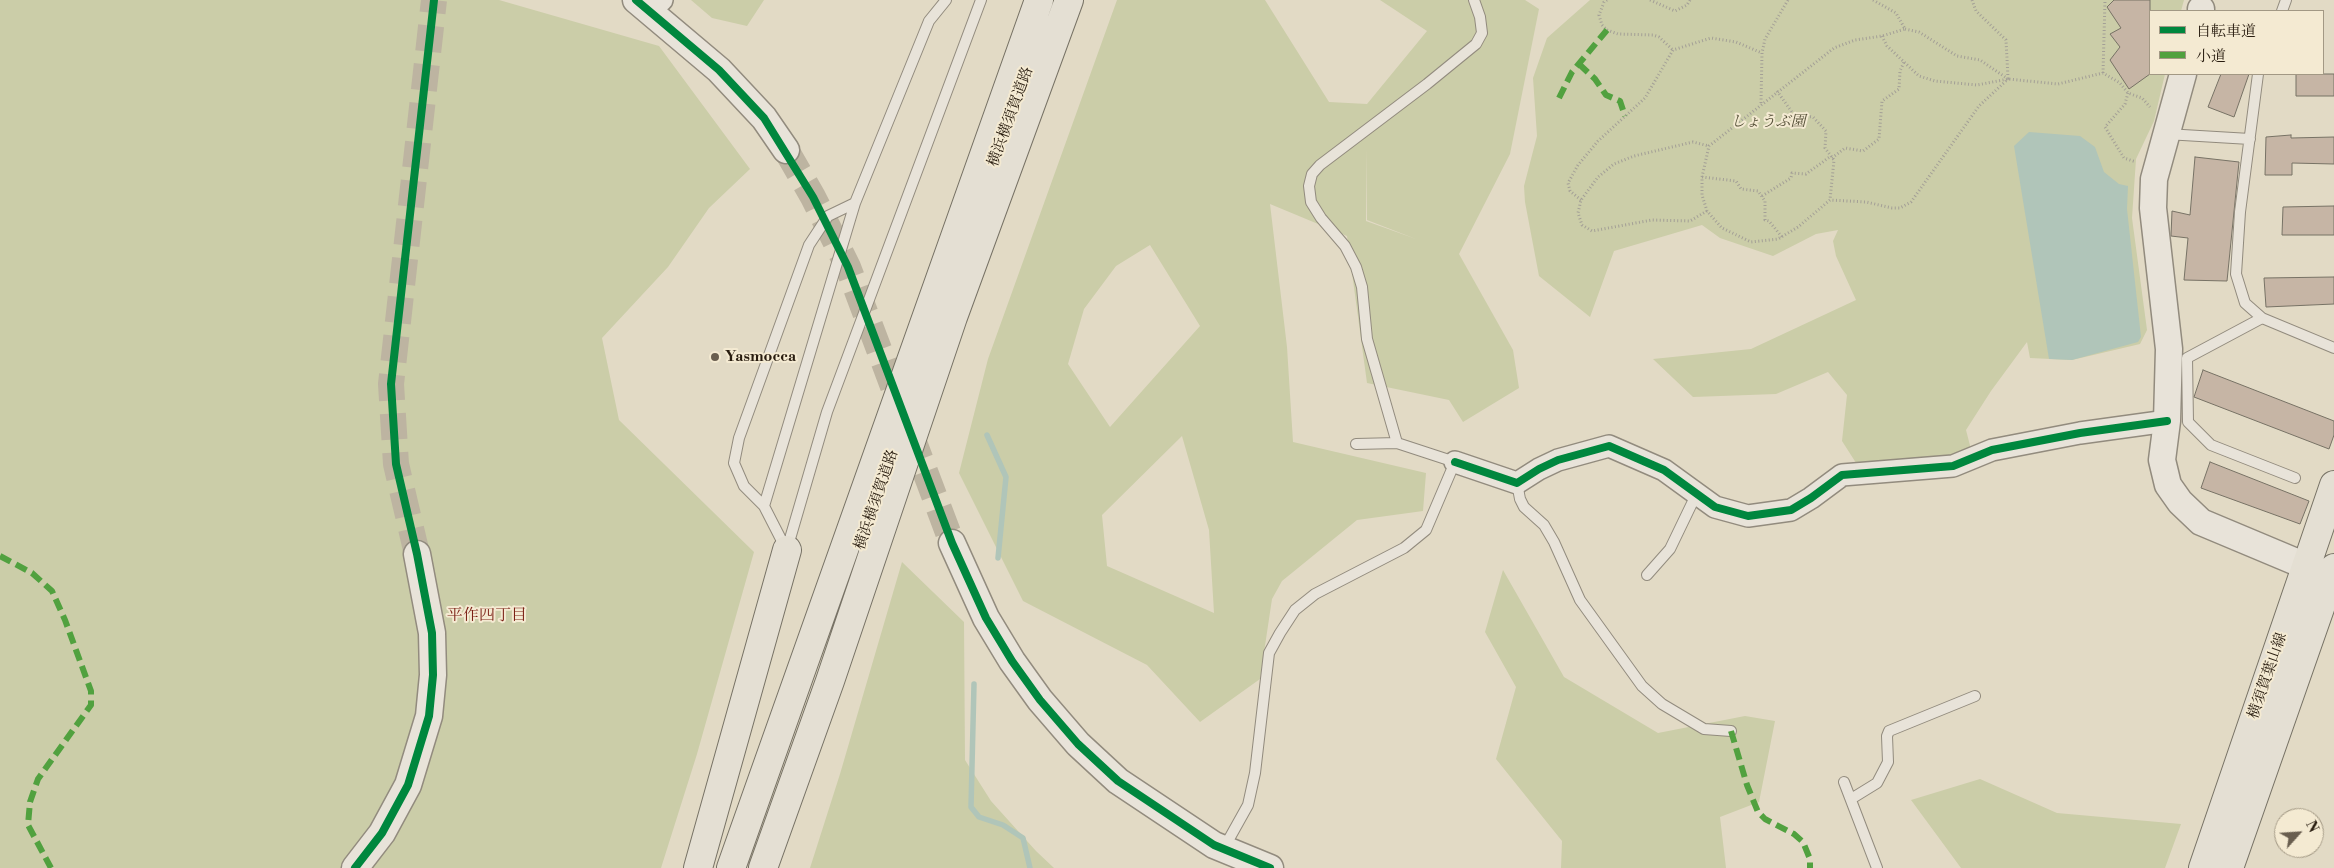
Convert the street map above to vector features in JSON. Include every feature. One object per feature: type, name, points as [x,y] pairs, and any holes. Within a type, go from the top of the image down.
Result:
[{"type":"main road","name":"横浜横須賀道路","points":[[731,868],[1039,0]]},
{"type":"main road","name":"横浜横須賀道路","points":[[764,868],[830,681],[953,318],[1070,0]]},
{"type":"main road","name":"横須賀葉山線","points":[[2203,868],[2334,484]]},
{"type":"main road","points":[[698,868],[786,550]]},
{"type":"main road","name":"横須賀葉山線","points":[[2228,868],[2333,575]]},
{"type":"main road","points":[[778,868],[830,681]]},
{"type":"street","points":[[649,3],[719,70],[764,118],[786,150]]},
{"type":"street","points":[[2183,75],[2154,179],[2153,208],[2169,349],[2167,421],[2162,460],[2168,484],[2180,502],[2201,522],[2306,566],[2333,575]]},
{"type":"street","points":[[1455,462],[1517,483],[1538,468],[1558,460],[1609,446],[1664,470],[1715,507],[1748,516],[1791,510],[1842,475],[1953,466],[1992,450],[2080,432],[2167,421]]},
{"type":"street","points":[[952,543],[986,618],[1012,661],[1040,700],[1078,744],[1118,782],[1214,845],[1270,868]]},
{"type":"street","points":[[355,868],[382,833],[408,785],[429,716],[433,674],[432,634],[417,554]]},
{"type":"lane","points":[[764,506],[855,202],[929,21],[946,0]]},
{"type":"lane","points":[[786,550],[827,412],[982,0]]},
{"type":"lane","points":[[1397,443],[1367,339],[1362,287],[1356,267],[1345,246],[1320,218],[1311,202],[1309,186],[1312,174],[1320,165],[1428,84],[1476,44],[1482,33],[1480,17],[1474,0]]},
{"type":"lane","points":[[2258,75],[2240,212],[2236,274],[2246,304],[2262,318],[2334,348]]},
{"type":"lane","points":[[2166,134],[2250,140]]},
{"type":"lane","points":[[786,550],[764,506],[744,486],[734,463],[739,438],[809,244],[828,216],[855,202]]},
{"type":"lane","points":[[2262,318],[2187,358],[2188,422],[2211,445],[2295,478]]},
{"type":"lane","points":[[1224,849],[1248,805],[1255,773],[1269,653],[1280,634],[1295,610],[1315,594],[1404,548],[1426,530],[1455,462],[1397,443],[1356,444]]},
{"type":"lane","points":[[1517,483],[1520,499],[1524,506],[1544,525],[1554,542],[1580,600],[1642,686],[1662,704],[1704,729],[1731,731]]},
{"type":"lane","points":[[1647,575],[1670,549],[1696,495]]},
{"type":"lane","points":[[1851,799],[1877,783],[1888,762],[1887,736],[1889,731],[1975,696]]},
{"type":"lane","points":[[1844,782],[1877,868]]},
{"type":"path","points":[[1607,0],[1604,2],[1599,15],[1602,25],[1608,30],[1618,34],[1653,35],[1659,37],[1673,50]]},
{"type":"path","points":[[1650,0],[1675,11],[1687,5],[1690,0]]},
{"type":"path","points":[[1761,104],[1762,53],[1765,39],[1788,0]]},
{"type":"path","points":[[1873,0],[1881,2],[1896,14],[1905,29]]},
{"type":"path","points":[[1972,0],[1976,12],[2006,40],[2008,79],[1979,106],[1911,202],[1900,208],[1892,208],[1866,202],[1830,200],[1782,237],[1751,242],[1722,228],[1707,211],[1702,195],[1702,177],[1709,146],[1834,48],[1855,40],[1882,36],[1905,29],[1919,32],[1957,56],[1980,60],[2008,79]]},
{"type":"path","points":[[2103,73],[2105,0]]},
{"type":"path","points":[[1882,36],[1887,46],[1919,76],[1935,81],[1977,85],[2008,79],[2058,84],[2103,73],[2120,83],[2128,94],[2142,98],[2153,110]]},
{"type":"path","points":[[1582,200],[1570,192],[1568,183],[1578,165],[1598,141],[1645,98],[1673,50],[1710,38],[1736,42],[1762,53]]},
{"type":"path","points":[[1762,196],[1791,178],[1792,173],[1806,174],[1845,148],[1863,151],[1878,139],[1882,101],[1899,89],[1900,70],[1904,62]]},
{"type":"path","points":[[1777,91],[1794,115],[1813,117],[1826,131],[1825,148],[1834,160],[1830,200]]},
{"type":"path","points":[[2128,94],[2125,104],[2105,127],[2124,158],[2143,165]]},
{"type":"path","points":[[1707,211],[1690,221],[1652,220],[1592,232],[1582,225],[1578,212],[1582,200],[1598,177],[1614,164],[1634,156],[1693,142],[1709,146]]},
{"type":"path","points":[[1702,177],[1736,181],[1741,189],[1758,191],[1765,201],[1765,220],[1769,221],[1782,237]]},
{"type":"green space","points":[[0,0],[499,0],[659,46],[750,169],[709,208],[668,267],[602,338],[619,420],[754,552],[697,754],[661,868],[0,868]]},
{"type":"green space","points":[[691,0],[764,0],[747,26],[712,18]]},
{"type":"green space","points":[[1117,0],[1265,0],[1329,102],[1367,104],[1427,31],[1380,0],[1525,0],[1539,9],[1510,154],[1459,254],[1513,350],[1519,388],[1463,422],[1449,400],[1367,383],[1347,236],[1270,204],[1287,347],[1293,442],[1426,473],[1423,511],[1357,520],[1282,581],[1272,599],[1260,679],[1200,722],[1147,665],[1023,601],[959,473],[988,359]],"holes":[[[1367,148],[1367,220],[1416,239],[1366,221]],[[1150,245],[1200,326],[1110,427],[1068,364],[1084,309],[1116,266]],[[1182,436],[1209,530],[1214,613],[1107,566],[1102,515]]]},
{"type":"green space","name":"しょうぶ園","points":[[1590,0],[2184,0],[2181,10],[2149,10],[2149,75],[2165,75],[2154,121],[2136,159],[2132,218],[2147,330],[2140,344],[2072,360],[2030,358],[2027,342],[1991,391],[1966,430],[1975,465],[1858,466],[1842,441],[1847,395],[1828,372],[1776,394],[1693,397],[1653,359],[1751,349],[1856,300],[1836,256],[1833,241],[1838,230],[1816,234],[1773,256],[1720,238],[1702,225],[1614,251],[1590,317],[1539,276],[1525,202],[1524,186],[1537,136],[1533,78],[1547,38]]},
{"type":"green space","points":[[902,562],[964,622],[965,760],[991,801],[1054,868],[810,868],[840,774]]},
{"type":"green space","points":[[1503,570],[1564,677],[1658,733],[1745,716],[1775,721],[1759,802],[1720,817],[1726,868],[1561,868],[1562,841],[1496,759],[1516,687],[1485,632]]},
{"type":"green space","points":[[1980,779],[2057,813],[2181,824],[2165,868],[1961,868],[1911,800]]},
{"type":"shaded area","points":[[2029,132],[2080,136],[2095,147],[2104,172],[2119,184],[2128,186],[2127,209],[2141,337],[2138,342],[2072,360],[2049,359],[2014,146]]},
{"type":"building","points":[[2114,0],[2150,0],[2149,75],[2129,89],[2110,60],[2120,47],[2110,34],[2121,28],[2107,7]]},
{"type":"building","points":[[2334,74],[2334,96],[2296,96],[2296,75]]},
{"type":"building","points":[[2221,75],[2249,75],[2234,117],[2208,107]]},
{"type":"building","points":[[2291,135],[2291,138],[2334,137],[2334,164],[2292,163],[2292,175],[2265,175],[2266,137]]},
{"type":"building","points":[[2195,157],[2239,162],[2227,281],[2184,280],[2188,238],[2171,236],[2172,211],[2190,215]]},
{"type":"building","points":[[2334,206],[2334,235],[2282,235],[2283,207]]},
{"type":"building","points":[[2334,277],[2334,304],[2266,307],[2264,278]]},
{"type":"building","points":[[2203,370],[2334,421],[2334,435],[2329,449],[2194,397]]},
{"type":"building","points":[[2210,462],[2309,501],[2300,524],[2201,488]]},
{"type":"waterway","points":[[987,435],[1006,477],[998,558]]},
{"type":"waterway","points":[[974,684],[971,807],[979,817],[1003,825],[1023,838],[1030,868]]},
{"type":"tunnel","points":[[417,554],[396,464],[391,384],[434,0]]},
{"type":"tunnel","points":[[786,150],[813,197],[848,267],[952,543]]},
{"type":"marked path","points":[[1559,98],[1572,72],[1607,30]]},
{"type":"marked path","points":[[1579,64],[1595,79],[1606,95],[1620,101],[1625,116]]},
{"type":"marked path","points":[[0,556],[32,573],[52,591],[65,620],[91,691],[91,705],[38,779],[30,802],[28,825],[51,868]]},
{"type":"marked path","points":[[1731,731],[1747,785],[1758,812],[1765,819],[1794,834],[1803,842],[1810,859],[1810,868]]},
{"type":"cycle path","points":[[355,868],[382,833],[408,785],[429,716],[433,675],[432,633],[417,554],[396,464],[391,384],[434,0]]},
{"type":"cycle path","points":[[636,0],[719,70],[764,118],[813,197],[848,267],[952,543],[986,618],[1012,661],[1040,700],[1078,744],[1118,781],[1214,845],[1270,868]]},
{"type":"cycle path","points":[[1455,462],[1517,483],[1558,460],[1609,446],[1664,470],[1715,507],[1748,516],[1791,510],[1842,475],[1953,466],[1992,450],[2080,433],[2167,421]]},
{"type":"place","name":"Yasmocca","points":[[715,357]]},
{"type":"district","name":"平作四丁目","points":[[487,616]]}]
